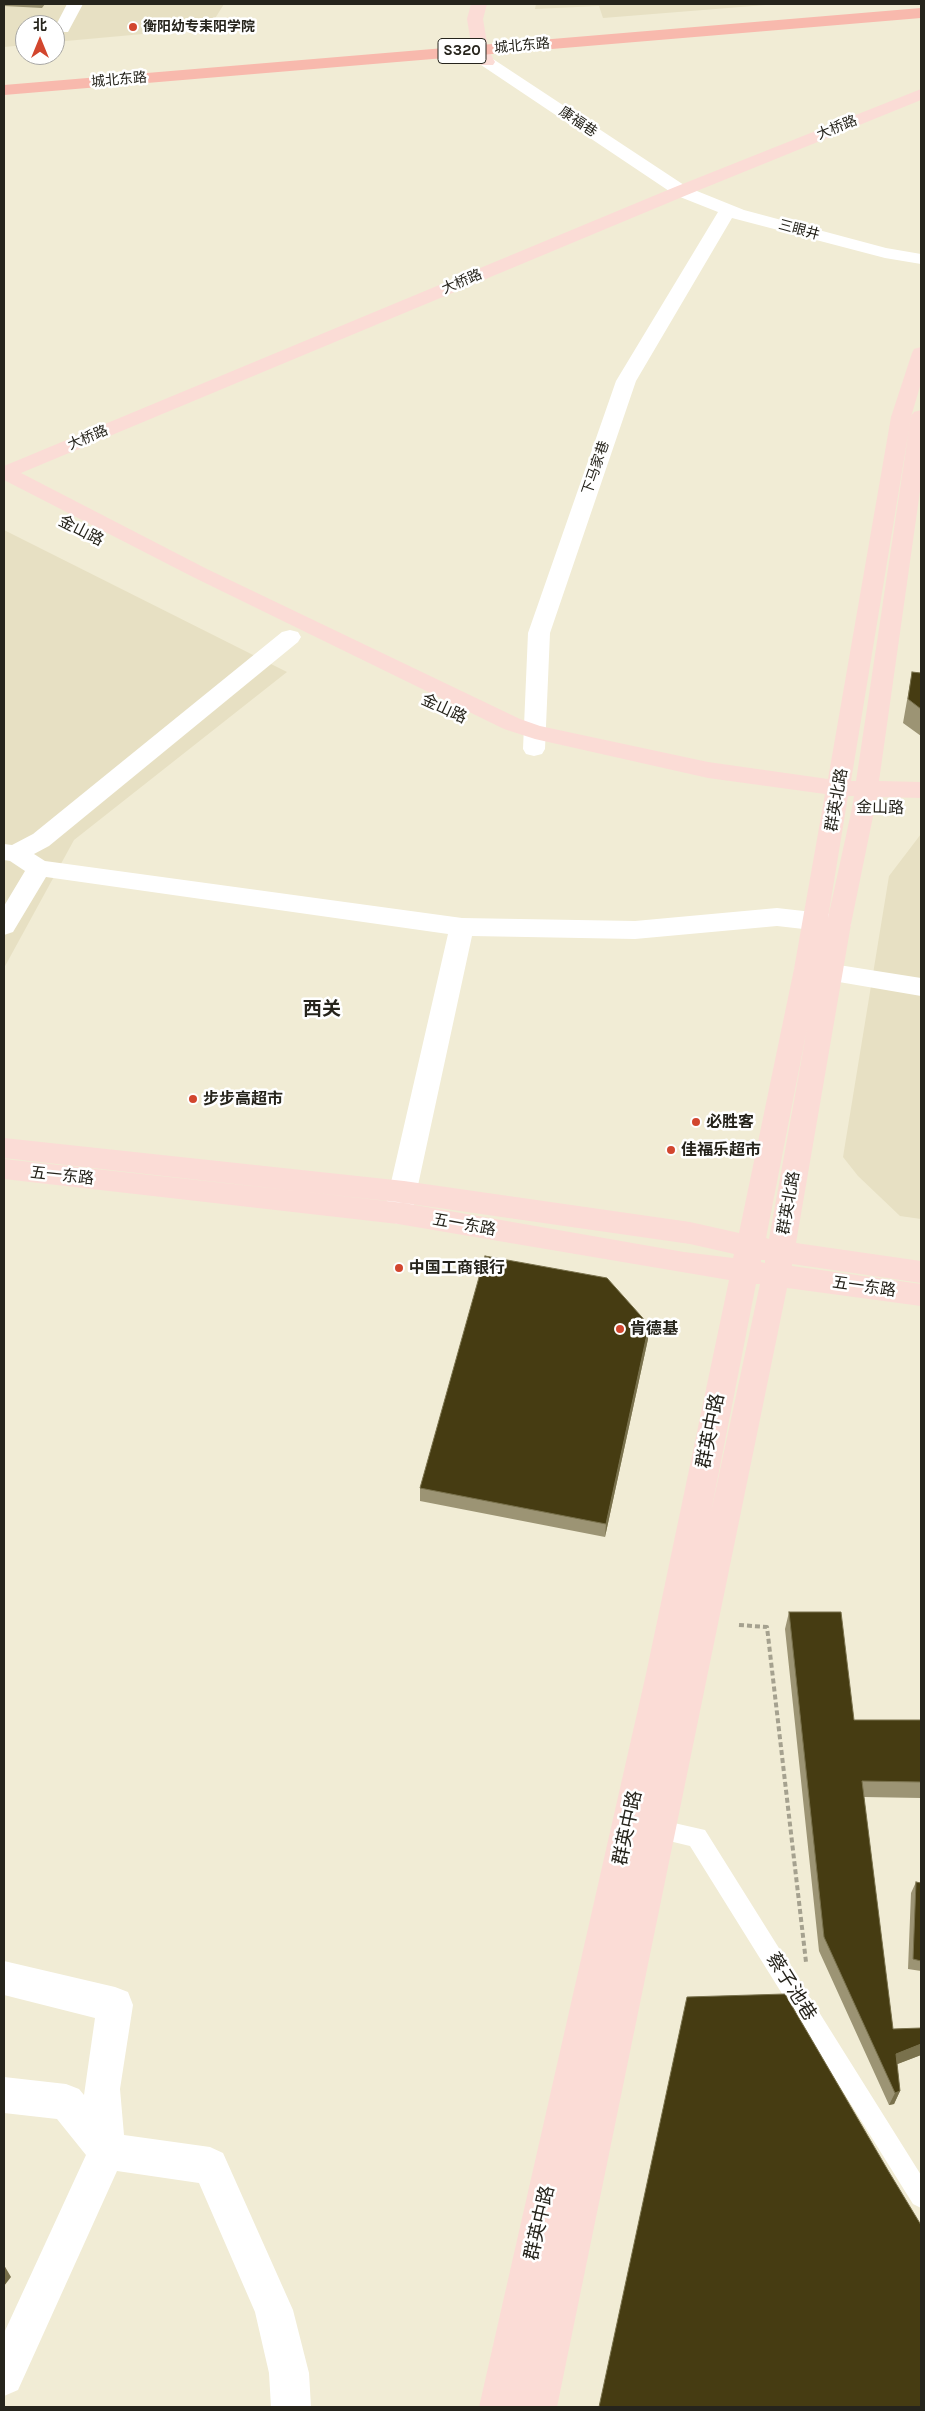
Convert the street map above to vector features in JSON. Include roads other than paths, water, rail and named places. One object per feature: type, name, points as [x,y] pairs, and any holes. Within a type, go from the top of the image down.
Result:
[{"type":"main road","points":[[479,4],[475,19],[484,55]]},
{"type":"main road","name":"城北东路","points":[[4,100],[921,13]]},
{"type":"main road","name":"城北东路","points":[[4,90],[921,25]]},
{"type":"main road","name":"大桥路","points":[[4,474],[674,187],[921,84]]},
{"type":"main road","name":"大桥路","points":[[674,187],[921,94]]},
{"type":"main road","name":"群英北路","points":[[762,1261],[828,922],[837,798],[901,417],[921,353]]},
{"type":"main road","name":"群英北路","points":[[828,922],[865,799],[921,416]]},
{"type":"main road","name":"金山路","points":[[4,474],[290,637],[535,740],[704,787],[865,799],[921,808]]},
{"type":"main road","name":"金山路","points":[[4,474],[200,573],[503,720],[535,740]]},
{"type":"main road","name":"金山路","points":[[865,799],[921,790]]},
{"type":"main road","name":"群英北路","points":[[762,1261],[819,971]]},
{"type":"main road","name":"五一东路","points":[[4,1148],[401,1202],[684,1263],[762,1261],[921,1272]]},
{"type":"main road","name":"五一东路","points":[[4,1170],[401,1202]]},
{"type":"main road","name":"五一东路","points":[[762,1261],[921,1295]]},
{"type":"main road","name":"群英中路","points":[[537,2407],[643,1827],[762,1261]]},
{"type":"main road","name":"群英中路","points":[[499,2407],[643,1827]]},
{"type":"street","points":[[65,23],[75,4]]},
{"type":"street","name":"康福巷","points":[[484,55],[674,187]]},
{"type":"street","name":"三眼井","points":[[674,187],[728,210],[885,253],[921,259]]},
{"type":"street","name":"下马家巷","points":[[535,740],[539,632],[626,381],[728,210]]},
{"type":"street","points":[[9,853],[41,840],[290,637]]},
{"type":"street","points":[[9,853],[39,868],[462,927],[636,930],[777,917],[828,922]]},
{"type":"street","points":[[4,926],[39,868]]},
{"type":"street","points":[[401,1202],[462,927]]},
{"type":"street","points":[[819,971],[921,987]]},
{"type":"street","points":[[4,1978],[115,2005],[102,2089],[107,2152],[4,2376]]},
{"type":"street","points":[[4,2095],[66,2102],[107,2152],[210,2166],[274,2310],[289,2373],[291,2407]]},
{"type":"lane","name":"蔡子池巷","points":[[643,1827],[697,1837],[921,2195]]},
{"type":"place","name":"衡阳幼专耒阳学院","points":[[133,27]]},
{"type":"place","name":"步步高超市","points":[[193,1099]]},
{"type":"place","name":"必胜客","points":[[696,1122]]},
{"type":"place","name":"佳福乐超市","points":[[671,1150]]},
{"type":"place","name":"中国工商银行","points":[[399,1268]]},
{"type":"place","name":"肯德基","points":[[620,1329]]},
{"type":"district","name":"西关","points":[[322,1010]]}]
